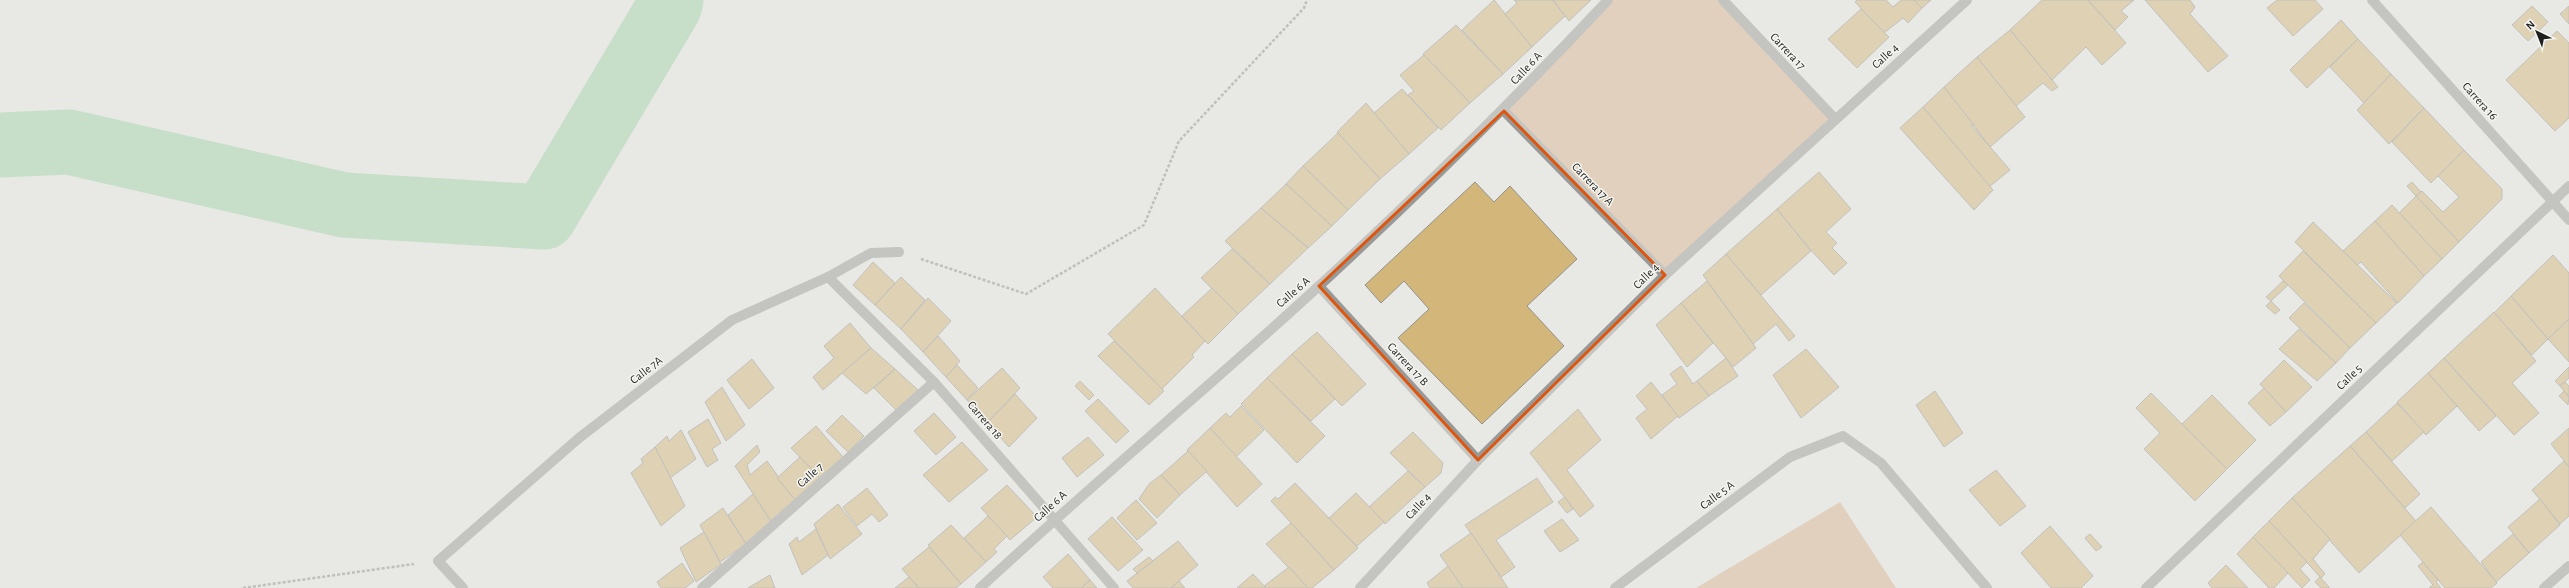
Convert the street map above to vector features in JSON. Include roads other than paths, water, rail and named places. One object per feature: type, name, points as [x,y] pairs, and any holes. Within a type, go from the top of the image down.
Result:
[{"type":"street","name":"Calle 6 A","points":[[980,588],[1054,519],[1319,286],[1504,111],[1608,0]]},
{"type":"street","name":"Carrera 17","points":[[1723,0],[1835,119]]},
{"type":"street","name":"Calle 4","points":[[1360,588],[1478,460],[1665,275],[1967,0]]},
{"type":"street","name":"Carrera 16","points":[[2372,0],[2569,220]]},
{"type":"street","name":"Carrera 17 A","points":[[1504,111],[1665,275]]},
{"type":"street","name":"Calle 5","points":[[2146,588],[2569,186]]},
{"type":"street","name":"Calle 7A","points":[[463,588],[438,561],[580,438],[732,320],[828,277],[871,253],[899,252]]},
{"type":"street","name":"Carrera 18","points":[[828,277],[934,382],[1114,588]]},
{"type":"street","name":"Carrera 17 B","points":[[1319,286],[1478,460]]},
{"type":"street","name":"Calle 7","points":[[702,588],[934,382]]},
{"type":"street","name":"Calle 5 A","points":[[1615,588],[1790,457],[1843,436],[1881,463],[1987,588]]},
{"type":"street","points":[[2544,588],[2569,566]]},
{"type":"waterway","points":[[0,145],[69,142],[344,205],[544,217],[669,7],[671,0]]}]
